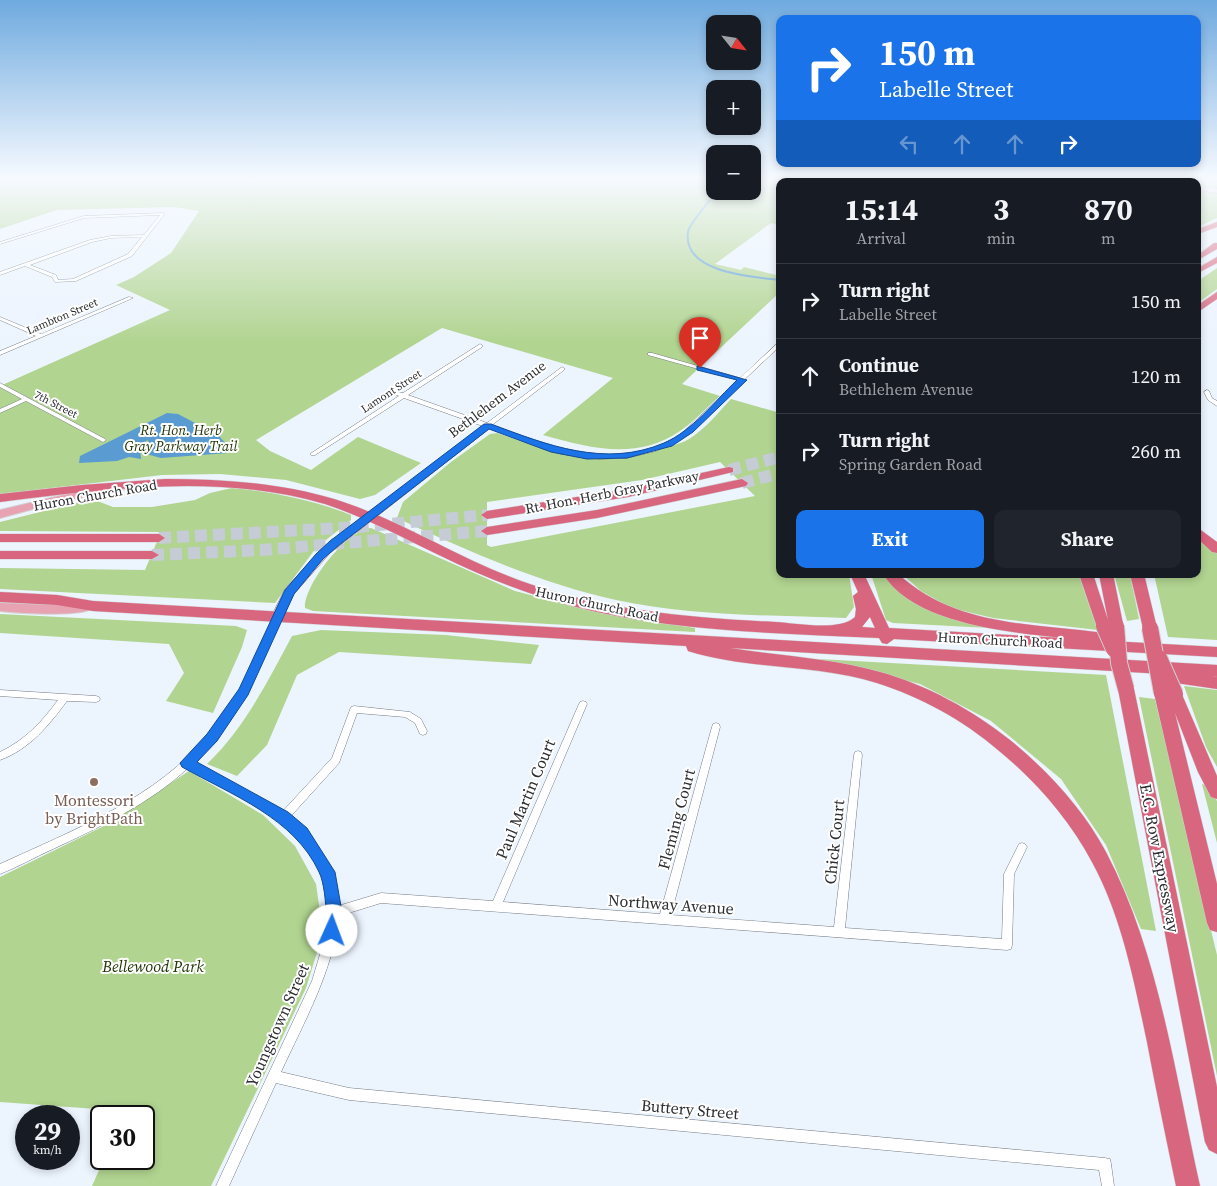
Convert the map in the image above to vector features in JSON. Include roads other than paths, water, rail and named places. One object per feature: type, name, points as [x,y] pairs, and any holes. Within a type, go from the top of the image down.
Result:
[{"type":"highway","points":[[1201,256],[1217,245]]},
{"type":"highway","points":[[1201,269],[1217,259]]},
{"type":"highway","points":[[1201,307],[1217,295]]},
{"type":"highway","name":"Rt. Hon. Herb Gray Parkway","points":[[487,515],[612,496],[729,470]]},
{"type":"highway","name":"Huron Church Road","points":[[133,485],[211,482],[265,486],[314,497],[367,517],[495,576],[530,589],[576,602],[673,619],[1217,652]]},
{"type":"highway","name":"Rt. Hon. Herb Gray Parkway","points":[[487,531],[597,514],[742,483]]},
{"type":"highway","points":[[0,498],[133,485]]},
{"type":"highway","points":[[1201,535],[1217,549]]},
{"type":"highway","points":[[0,538],[159,538]]},
{"type":"highway","points":[[0,556],[152,555]]},
{"type":"highway","points":[[837,630],[856,624],[863,616],[864,609],[859,593],[858,578]]},
{"type":"highway","points":[[858,578],[883,633],[895,652]]},
{"type":"highway","points":[[894,578],[903,588],[928,604],[972,619],[1005,626],[1096,636],[1188,651]]},
{"type":"highway","points":[[1088,578],[1109,623]]},
{"type":"highway","name":"E.C. Row Expressway","points":[[1106,578],[1109,623],[1126,689],[1217,1142]]},
{"type":"highway","points":[[1138,578],[1155,650],[1167,672],[1169,693],[1217,923]]},
{"type":"highway","points":[[0,597],[57,600],[93,606]]},
{"type":"highway","name":"Huron Church Road","points":[[93,606],[1217,671]]},
{"type":"highway","points":[[650,638],[705,650],[834,667],[881,679],[923,695],[968,719],[1031,768],[1070,813],[1084,834],[1100,861],[1124,914],[1138,956],[1188,1186]]},
{"type":"highway","points":[[1102,664],[1217,682]]},
{"type":"highway","points":[[1169,693],[1217,792]]},
{"type":"main road","name":"Huron Church Road","points":[[0,514],[59,499],[133,485]]},
{"type":"main road","name":"Huron Church Road","points":[[0,607],[48,610],[93,606]]},
{"type":"street","points":[[0,243],[34,232]]},
{"type":"street","points":[[26,265],[52,275],[57,281],[70,281],[126,257],[136,250],[149,232]]},
{"type":"street","points":[[0,274],[98,240],[146,236]]},
{"type":"street","name":"Lambton Street","points":[[0,353],[131,298]]},
{"type":"street","points":[[0,318],[41,336]]},
{"type":"street","name":"Lamont Street","points":[[313,454],[480,346]]},
{"type":"street","points":[[394,392],[563,453],[599,457],[641,454],[681,437],[776,347]]},
{"type":"street","points":[[650,354],[743,380]]},
{"type":"street","name":"Bethlehem Avenue","points":[[277,617],[290,592],[313,564],[367,517],[562,369]]},
{"type":"street","name":"7th Street","points":[[0,385],[103,440]]},
{"type":"street","points":[[1207,392],[1210,399],[1217,404]]},
{"type":"street","points":[[0,411],[26,399]]},
{"type":"street","points":[[0,870],[119,810],[163,782],[187,763],[212,738],[239,700],[277,617]]},
{"type":"street","points":[[0,692],[96,700]]},
{"type":"street","points":[[0,756],[21,746],[33,737],[65,697]]},
{"type":"street","name":"Paul Martin Court","points":[[496,907],[583,704]]},
{"type":"street","points":[[283,817],[336,760],[354,709],[407,714],[418,721],[423,730]]},
{"type":"street","name":"Fleming Court","points":[[664,920],[716,727]]},
{"type":"street","name":"Chick Court","points":[[839,933],[858,755]]},
{"type":"street","name":"Youngstown Street","points":[[187,763],[283,817],[302,833],[327,872],[334,912],[332,931],[316,982],[222,1186]]},
{"type":"street","name":"Northway Avenue","points":[[334,912],[381,898],[1007,945],[1009,874],[1022,847]]},
{"type":"street","name":"Buttery Street","points":[[273,1076],[349,1094],[1105,1164],[1108,1186]]},
{"type":"water","points":[[167,413],[178,414],[218,435],[228,446],[228,453],[161,458],[146,454],[144,450],[149,442],[147,440],[140,448],[141,459],[129,457],[117,461],[79,463],[80,456]]},
{"type":"waterway","points":[[688,232],[689,246],[696,256],[707,264],[737,274],[776,280]]},
{"type":"tunnel","points":[[729,470],[776,458]]},
{"type":"tunnel","points":[[742,483],[776,474]]},
{"type":"tunnel","points":[[159,538],[358,527],[487,515]]},
{"type":"tunnel","points":[[152,555],[262,550],[487,531]]},
{"type":"place","name":"Montessori by BrightPath","points":[[94,782]]},
{"type":"park label","name":"Rt. Hon. Herb Gray Parkway Trail","points":[[181,438]]},
{"type":"park label","name":"Bellewood Park","points":[[153,966]]}]
